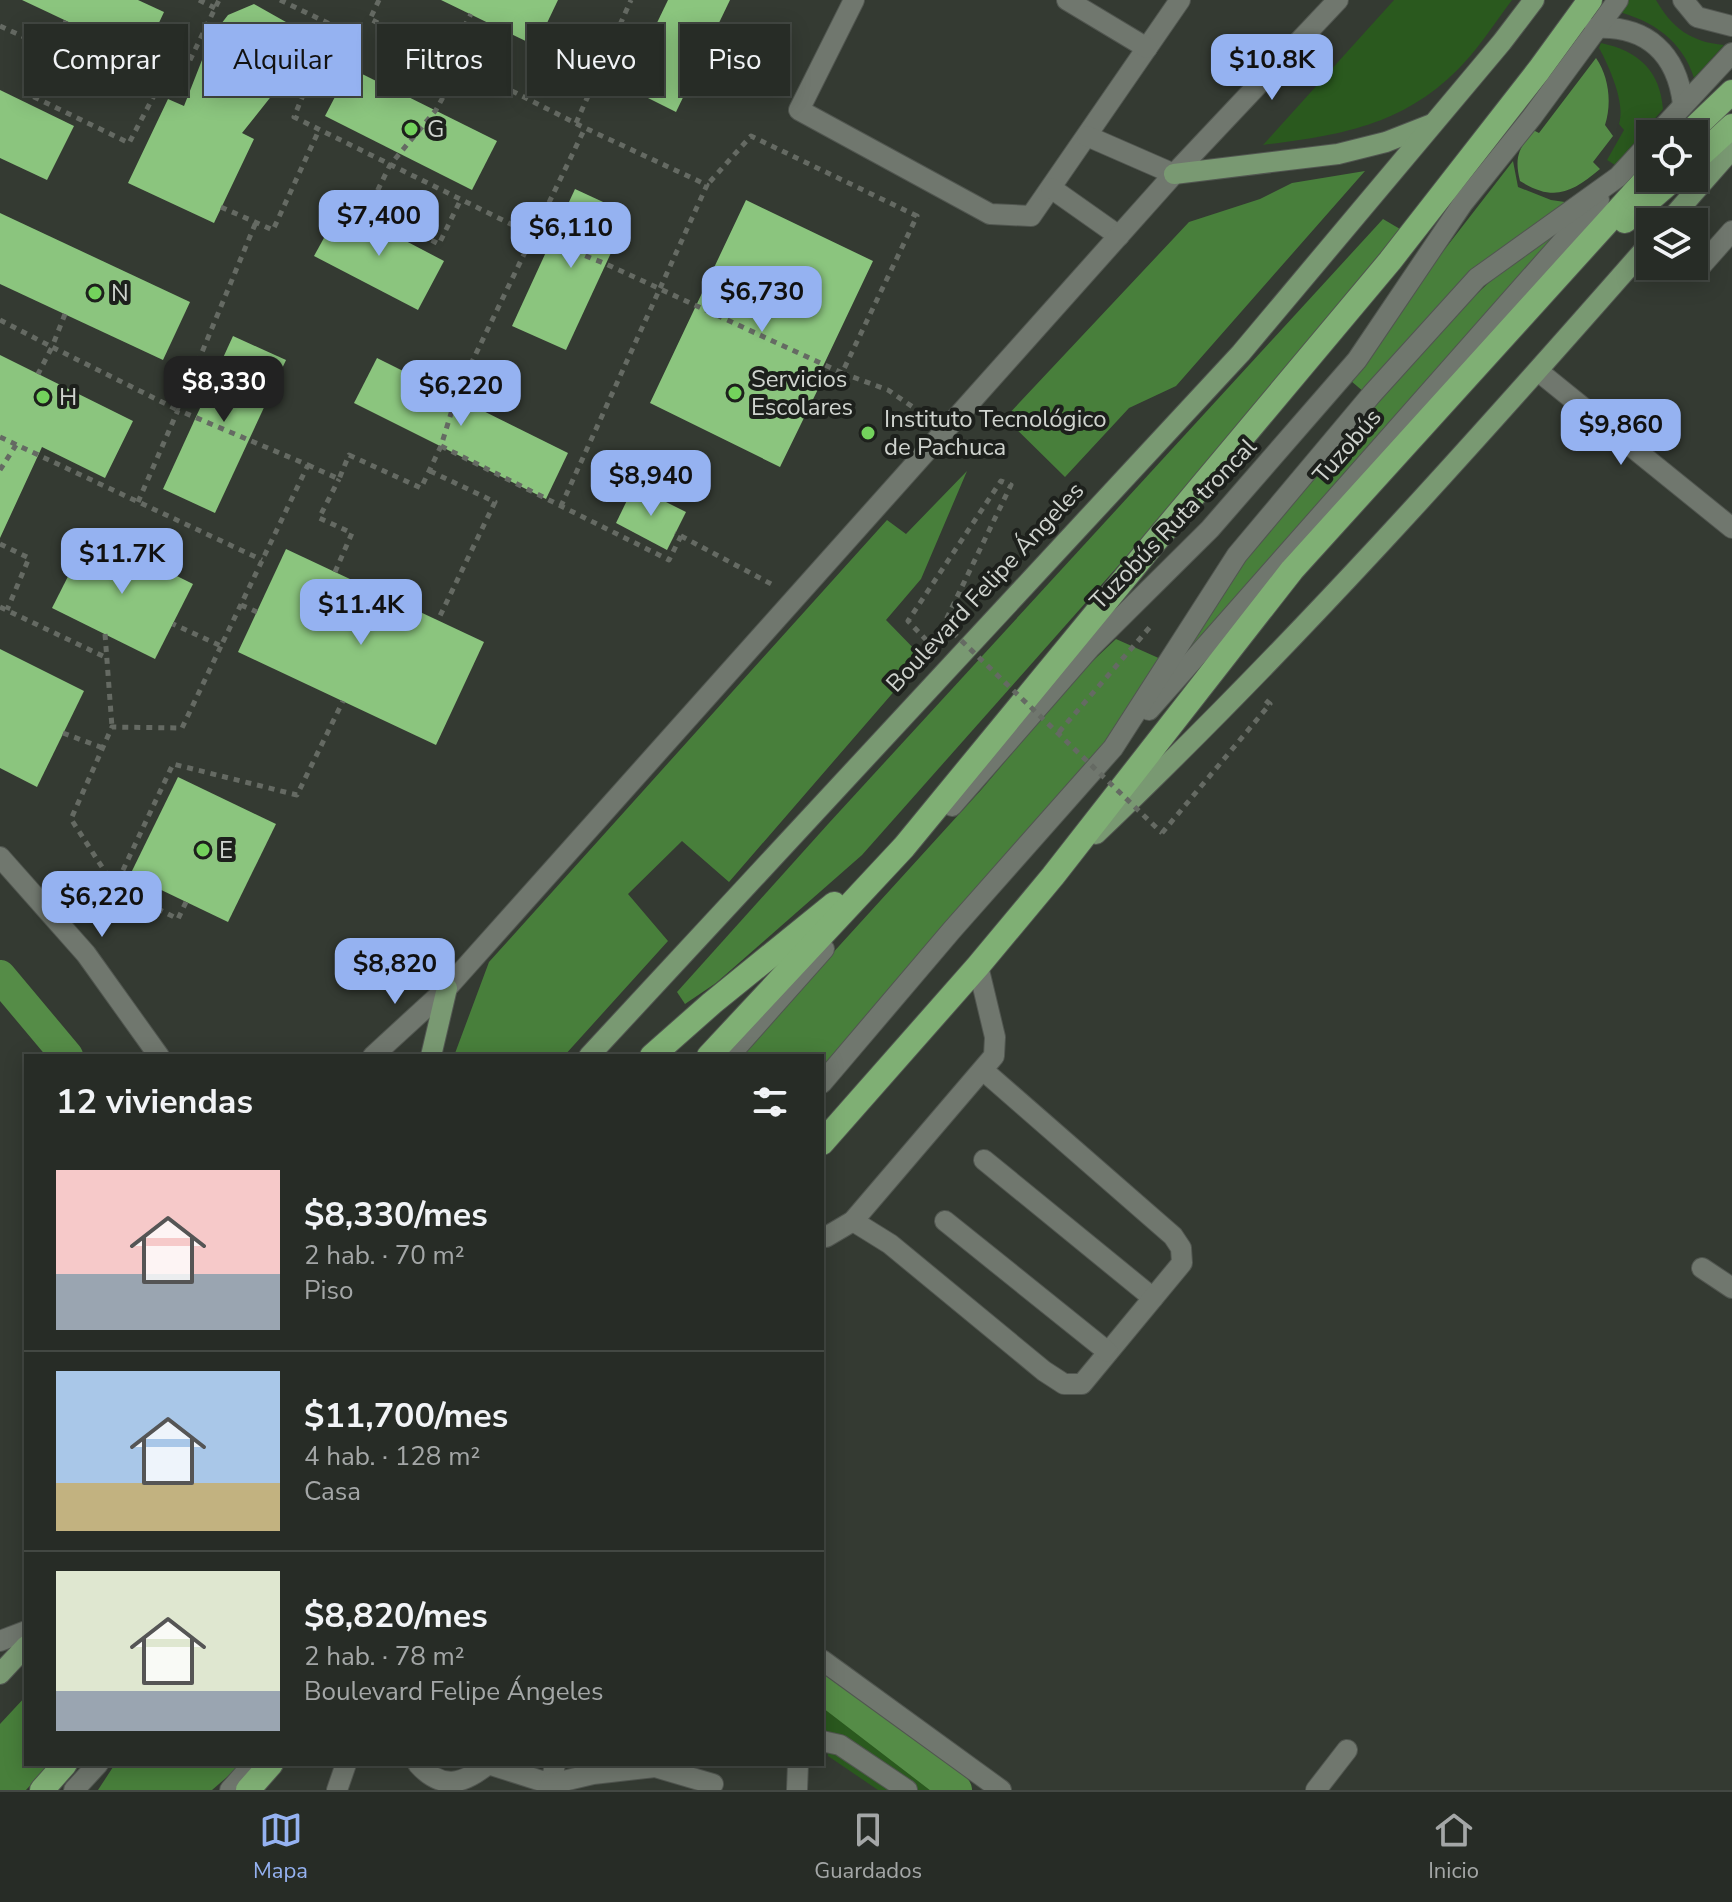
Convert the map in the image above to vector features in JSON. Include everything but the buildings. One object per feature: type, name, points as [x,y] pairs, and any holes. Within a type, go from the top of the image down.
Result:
[{"type":"highway","points":[[711,1054],[904,847],[1390,261],[1590,0]]},
{"type":"highway","points":[[1703,120],[1732,92]]},
{"type":"highway","points":[[1708,148],[1732,126]]},
{"type":"highway","points":[[824,1141],[1053,876],[1292,570],[1636,191]]},
{"type":"highway","points":[[1548,288],[1659,192]]},
{"type":"highway","points":[[654,1054],[712,1003],[904,847]]},
{"type":"highway","points":[[42,1790],[63,1766]]},
{"type":"highway","points":[[235,1789],[268,1766]]},
{"type":"main road","name":"Boulevard Felipe Ángeles","points":[[591,1054],[1241,353],[1534,0]]},
{"type":"main road","points":[[1174,174],[1338,154],[1386,142],[1432,124]]},
{"type":"main road","points":[[1680,208],[1732,149]]},
{"type":"main road","points":[[1053,876],[1206,729],[1386,540],[1636,259]]},
{"type":"main road","points":[[431,1054],[447,988]]},
{"type":"main road","points":[[0,1674],[24,1648]]},
{"type":"street","points":[[854,0],[799,110],[990,214],[1031,216],[1180,0]]},
{"type":"street","points":[[1067,0],[1147,48]]},
{"type":"street","points":[[375,1054],[447,988],[1174,174],[1338,0]]},
{"type":"street","name":"Tuzobús Ruta troncal","points":[[731,1054],[1090,648],[1210,529],[1357,360],[1463,203],[1532,117],[1618,0]]},
{"type":"street","points":[[1683,0],[1697,17],[1732,26]]},
{"type":"street","points":[[1595,28],[1627,30],[1647,39],[1662,51],[1673,65],[1681,85],[1683,104]]},
{"type":"street","points":[[1669,120],[1732,53]]},
{"type":"street","points":[[1087,136],[1174,174]]},
{"type":"street","points":[[824,1081],[1113,748],[1237,555],[1372,394],[1477,278],[1618,177],[1636,157]]},
{"type":"street","name":"Tuzobús","points":[[1113,748],[1214,638],[1618,177]]},
{"type":"street","points":[[1051,188],[1119,236]]},
{"type":"street","points":[[1708,258],[1732,231]]},
{"type":"street","points":[[1538,371],[1732,528]]},
{"type":"street","points":[[0,857],[86,954],[158,1054]]},
{"type":"street","points":[[824,1236],[853,1221],[994,1056],[995,1037],[978,966]]},
{"type":"street","points":[[853,1221],[890,1244],[1044,1371],[1064,1384],[1082,1384],[1182,1263],[1181,1248],[1173,1236],[984,1071]]},
{"type":"street","points":[[984,1160],[1153,1298]]},
{"type":"street","points":[[945,1221],[1108,1352]]},
{"type":"street","points":[[1702,1268],[1732,1288]]},
{"type":"street","points":[[0,1641],[24,1632]]},
{"type":"street","points":[[824,1661],[1001,1790]]},
{"type":"street","points":[[824,1741],[840,1745],[907,1790]]},
{"type":"street","points":[[1316,1790],[1347,1750]]},
{"type":"street","points":[[74,1790],[99,1766]]},
{"type":"street","points":[[86,1790],[100,1766]]},
{"type":"street","points":[[235,1789],[252,1766]]},
{"type":"street","points":[[337,1790],[345,1766]]},
{"type":"street","points":[[419,1766],[426,1776],[450,1786],[466,1783],[486,1766]]},
{"type":"street","points":[[497,1766],[552,1779],[655,1767],[713,1784]]},
{"type":"street","points":[[797,1790],[798,1766]]},
{"type":"path","points":[[199,0],[215,8]]},
{"type":"path","points":[[188,64],[219,0]]},
{"type":"path","points":[[280,0],[332,25],[294,117],[533,235],[659,288],[842,373],[888,390],[946,431]]},
{"type":"path","points":[[379,0],[370,19],[380,24]]},
{"type":"path","points":[[576,123],[631,0]]},
{"type":"path","points":[[466,24],[471,14]]},
{"type":"path","points":[[0,26],[24,37]]},
{"type":"path","points":[[511,91],[707,185]]},
{"type":"path","points":[[32,96],[129,143],[154,96]]},
{"type":"path","points":[[444,96],[436,110],[390,165],[369,208],[439,244],[461,199]]},
{"type":"path","points":[[335,572],[352,533],[319,518],[349,455],[421,488],[441,446],[456,395],[585,128]]},
{"type":"path","points":[[221,207],[273,230],[319,130]]},
{"type":"path","points":[[561,506],[707,185],[751,136],[917,216],[842,373]]},
{"type":"path","points":[[138,502],[256,222]]},
{"type":"path","points":[[38,374],[65,314]]},
{"type":"path","points":[[0,320],[178,410],[339,479]]},
{"type":"path","points":[[0,437],[262,560]]},
{"type":"path","points":[[0,470],[16,445]]},
{"type":"path","points":[[441,446],[669,560],[678,534],[797,598]]},
{"type":"path","points":[[112,727],[182,728],[308,465]]},
{"type":"path","points":[[430,471],[495,502],[438,620]]},
{"type":"path","points":[[951,665],[908,621],[1001,481],[1011,485],[944,624],[1162,833],[1270,704],[1261,697]]},
{"type":"path","points":[[0,544],[29,558],[3,608],[107,658]]},
{"type":"path","points":[[241,605],[257,612]]},
{"type":"path","points":[[1059,732],[1157,619]]},
{"type":"path","points":[[173,624],[221,646]]},
{"type":"path","points":[[105,634],[112,727],[71,819],[115,887],[178,919],[186,902]]},
{"type":"path","points":[[115,887],[173,764],[297,795],[343,701]]},
{"type":"path","points":[[63,733],[103,748]]},
{"type":"shaded area","points":[[1394,0],[1512,0],[1463,64],[1419,101],[1371,124],[1320,137],[1263,145]]},
{"type":"shaded area","points":[[1624,0],[1656,0],[1684,32],[1702,41],[1724,45],[1694,78],[1682,53],[1664,34],[1642,20],[1616,11]]},
{"type":"shaded area","points":[[1601,43],[1637,57],[1657,84],[1663,109],[1654,120],[1636,120],[1636,140],[1615,165],[1607,160],[1624,130],[1619,124],[1620,106],[1612,75],[1599,48]]},
{"type":"shaded area","points":[[1596,58],[1608,90],[1605,125],[1613,136],[1593,162],[1600,169],[1580,184],[1562,192],[1543,191],[1520,181],[1518,159],[1524,143],[1533,130],[1539,133]]},
{"type":"shaded area","points":[[1513,161],[1518,187],[1565,202],[1364,392],[1351,381],[1424,276]]},
{"type":"shaded area","points":[[1365,171],[1176,386],[1129,408],[1065,477],[1005,418],[1189,222],[1260,199],[1292,183]]},
{"type":"shaded area","points":[[1580,213],[1170,673],[1243,558],[1445,324],[1499,273]]},
{"type":"shaded area","points":[[1383,219],[1400,229],[1173,504],[862,855],[716,983],[685,1004],[677,992]]},
{"type":"shaded area","points":[[967,471],[921,579],[886,620],[923,658],[729,882],[682,841],[628,894],[668,941],[566,1054],[455,1054],[489,962],[887,520],[906,534]]},
{"type":"shaded area","points":[[1116,639],[1163,660],[1112,740],[824,1072],[824,1054],[741,1054],[981,790],[1081,672]]},
{"type":"shaded area","points":[[24,1698],[24,1766],[48,1766],[26,1790],[0,1790],[0,1724]]},
{"type":"shaded area","points":[[824,1703],[941,1790],[878,1790],[828,1756]]},
{"type":"shaded area","points":[[114,1766],[240,1766],[212,1790],[98,1790]]},
{"type":"waterway","points":[[0,976],[65,1054]]},
{"type":"waterway","points":[[824,1689],[956,1790]]},
{"type":"place","name":"G","points":[[411,129]]},
{"type":"place","name":"N","points":[[95,293]]},
{"type":"place","name":"Servicios Escolares","points":[[735,393]]},
{"type":"place","name":"H","points":[[43,397]]},
{"type":"place","name":"Instituto Tecnológico de Pachuca","points":[[868,433]]},
{"type":"place","name":"E","points":[[203,850]]}]
